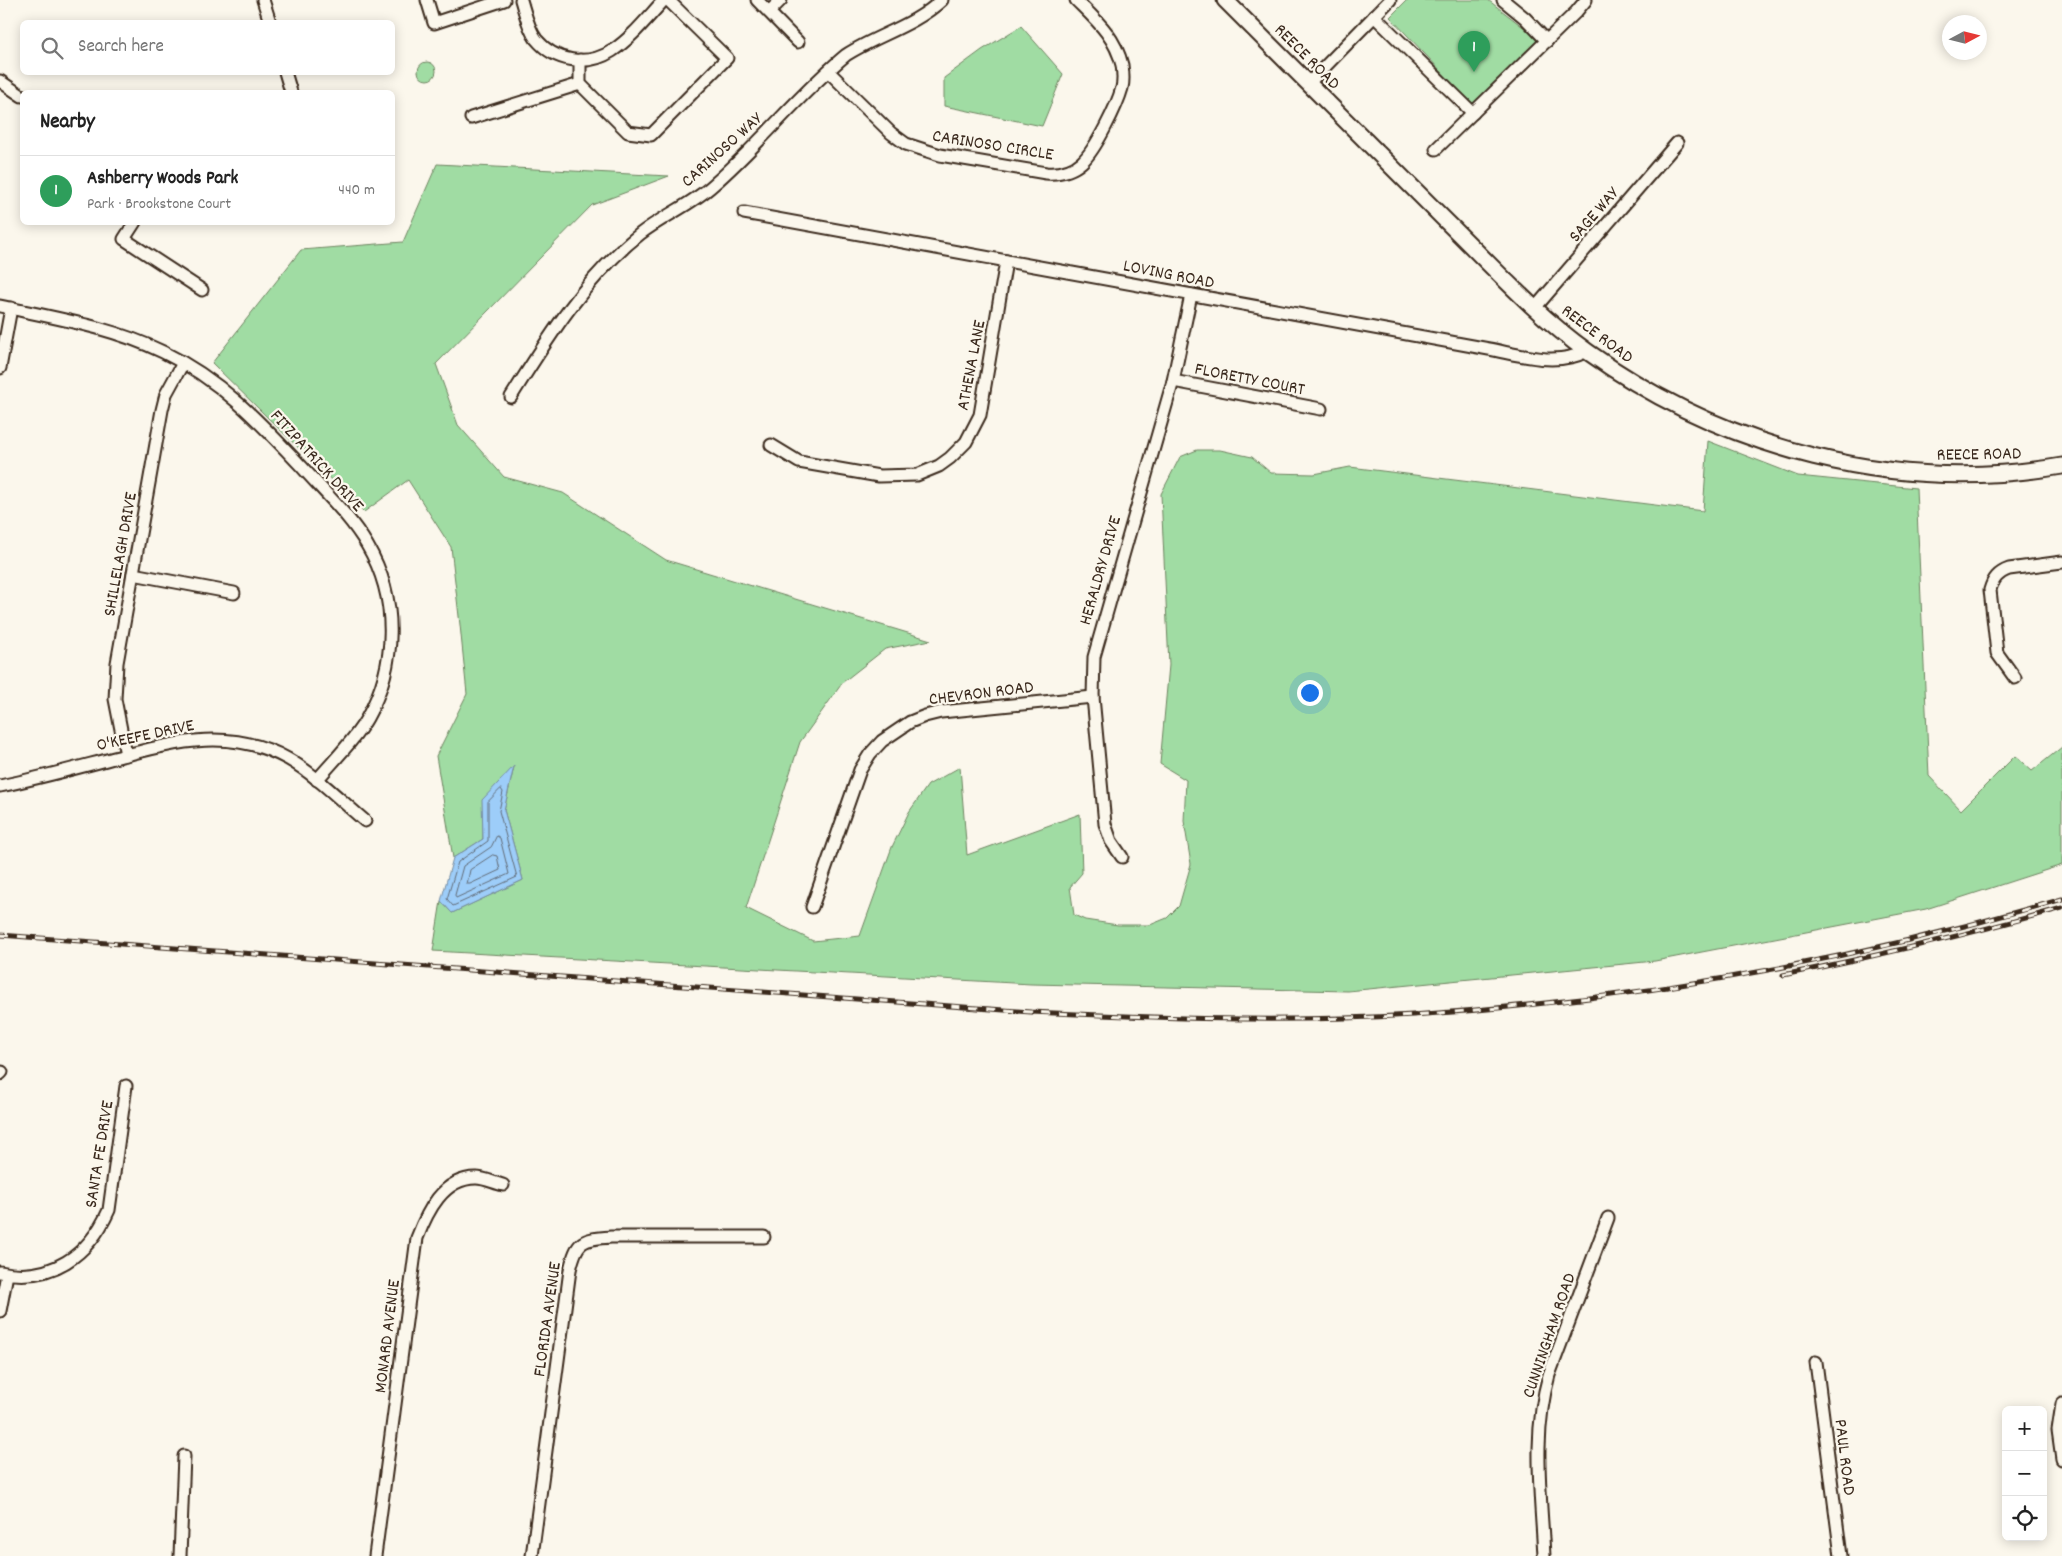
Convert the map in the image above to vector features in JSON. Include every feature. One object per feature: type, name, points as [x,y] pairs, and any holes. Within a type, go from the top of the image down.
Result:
[{"type":"main road","name":"REECE ROAD","points":[[1225,0],[1535,308],[1586,351],[1634,383],[1698,417],[1758,440],[1820,458],[1877,468],[1932,473],[2016,472],[2062,466]]},
{"type":"street","points":[[263,0],[269,20]]},
{"type":"street","points":[[427,0],[434,22],[504,0]]},
{"type":"street","points":[[521,0],[530,27],[536,38],[555,55],[568,60],[591,60],[612,51],[664,0]]},
{"type":"street","points":[[580,60],[580,84],[628,132],[651,135],[727,58],[668,0]]},
{"type":"street","points":[[757,0],[798,42]]},
{"type":"street","points":[[769,12],[781,0]]},
{"type":"street","name":"CARINOSO WAY","points":[[511,397],[573,303],[608,262],[659,220],[712,186],[846,55],[861,44],[902,27],[921,16],[942,0]]},
{"type":"street","name":"CARINOSO CIRCLE","points":[[828,71],[891,133],[906,144],[940,155],[1046,173],[1063,172],[1081,163],[1095,145],[1117,100],[1123,78],[1120,57],[1112,38],[1076,0]]},
{"type":"street","points":[[1308,84],[1390,0]]},
{"type":"street","points":[[1503,0],[1525,18],[1547,41]]},
{"type":"street","points":[[1436,148],[1547,41],[1586,0]]},
{"type":"street","points":[[1374,16],[1473,113]]},
{"type":"street","points":[[286,75],[290,90]]},
{"type":"street","points":[[0,80],[20,95]]},
{"type":"street","points":[[471,118],[580,84]]},
{"type":"street","name":"SAGE WAY","points":[[1535,308],[1677,143]]},
{"type":"street","name":"LOVING ROAD","points":[[744,213],[1552,360],[1575,357],[1586,351]]},
{"type":"street","points":[[133,225],[124,239],[202,290]]},
{"type":"street","name":"ATHENA LANE","points":[[771,445],[799,462],[878,476],[916,475],[938,466],[950,458],[966,442],[980,415],[1006,261]]},
{"type":"street","name":"HERALDRY DRIVE","points":[[1122,857],[1111,841],[1105,824],[1092,676],[1098,639],[1173,381],[1191,295]]},
{"type":"street","points":[[0,368],[5,307]]},
{"type":"street","name":"FITZPATRICK DRIVE","points":[[5,307],[103,329],[145,344],[183,362],[238,401],[260,422],[358,532],[368,546],[382,577],[390,616],[389,656],[381,688],[366,720],[317,780]]},
{"type":"street","name":"SHILLELAGH DRIVE","points":[[126,755],[118,718],[115,681],[162,410],[166,394],[183,362]]},
{"type":"street","name":"FLORETTY COURT","points":[[1173,381],[1321,409]]},
{"type":"street","points":[[2015,678],[2005,667],[1997,653],[1990,590],[1992,583],[2001,572],[2009,569],[2062,562]]},
{"type":"street","points":[[133,574],[234,593]]},
{"type":"street","name":"CHEVRON ROAD","points":[[812,907],[860,770],[870,754],[895,731],[910,722],[942,712],[1093,697]]},
{"type":"street","name":"O'KEEFE DRIVE","points":[[0,786],[193,740],[237,742],[288,759],[317,780],[365,821]]},
{"type":"street","name":"SANTA FE DRIVE","points":[[3,1273],[35,1274],[57,1268],[90,1243],[101,1229],[109,1210],[126,1086]]},
{"type":"street","name":"MONARD AVENUE","points":[[375,1556],[417,1238],[431,1206],[443,1192],[456,1183],[468,1178],[479,1178],[503,1185]]},
{"type":"street","name":"CUNNINGHAM ROAD","points":[[1544,1556],[1538,1465],[1539,1423],[1542,1399],[1549,1375],[1608,1218]]},
{"type":"street","name":"FLORIDA AVENUE","points":[[532,1556],[570,1270],[574,1252],[579,1244],[587,1239],[612,1237],[764,1237]]},
{"type":"street","points":[[0,1311],[3,1273]]},
{"type":"street","name":"PAUL ROAD","points":[[1816,1362],[1841,1556]]},
{"type":"street","points":[[2062,1404],[2058,1430],[2062,1459]]},
{"type":"street","points":[[180,1556],[184,1456]]},
{"type":"green space","points":[[1407,0],[1488,0],[1540,40],[1473,105],[1390,17]]},
{"type":"green space","points":[[1021,26],[1063,74],[1042,126],[944,106],[944,78],[982,50]]},
{"type":"green space","points":[[427,62],[433,65],[436,71],[433,77],[427,80],[421,77],[418,71],[421,65]]},
{"type":"green space","points":[[437,164],[669,176],[592,205],[436,364],[458,425],[504,477],[563,493],[666,560],[931,640],[885,649],[843,682],[800,742],[746,908],[813,941],[860,936],[892,847],[909,812],[928,785],[960,767],[967,855],[1080,814],[1082,873],[1070,887],[1074,915],[1085,920],[1118,925],[1150,925],[1167,918],[1179,906],[1191,864],[1184,821],[1186,780],[1160,764],[1169,665],[1161,494],[1180,457],[1197,450],[1220,450],[1252,457],[1271,473],[1314,474],[1350,467],[1703,511],[1708,441],[1798,476],[1916,488],[1929,776],[1961,810],[2015,756],[2032,771],[2062,747],[2062,865],[1926,909],[1655,961],[1348,991],[1031,984],[433,951],[441,901],[452,913],[523,880],[504,810],[514,767],[483,800],[483,839],[453,858],[436,756],[467,694],[451,547],[408,480],[364,512],[212,363],[301,250],[403,242]]},
{"type":"water","points":[[514,766],[504,810],[523,880],[452,913],[441,901],[453,858],[483,839],[482,800]]},
{"type":"railway","points":[[0,935],[1031,1012],[1174,1018],[1318,1019],[1413,1015],[1495,1008],[1578,999],[1741,975],[1903,942],[2062,899]]},
{"type":"railway","points":[[1783,975],[1923,944],[2062,908]]},
{"type":"place","name":"Ashberry Woods Park","points":[[1474,72]]}]
